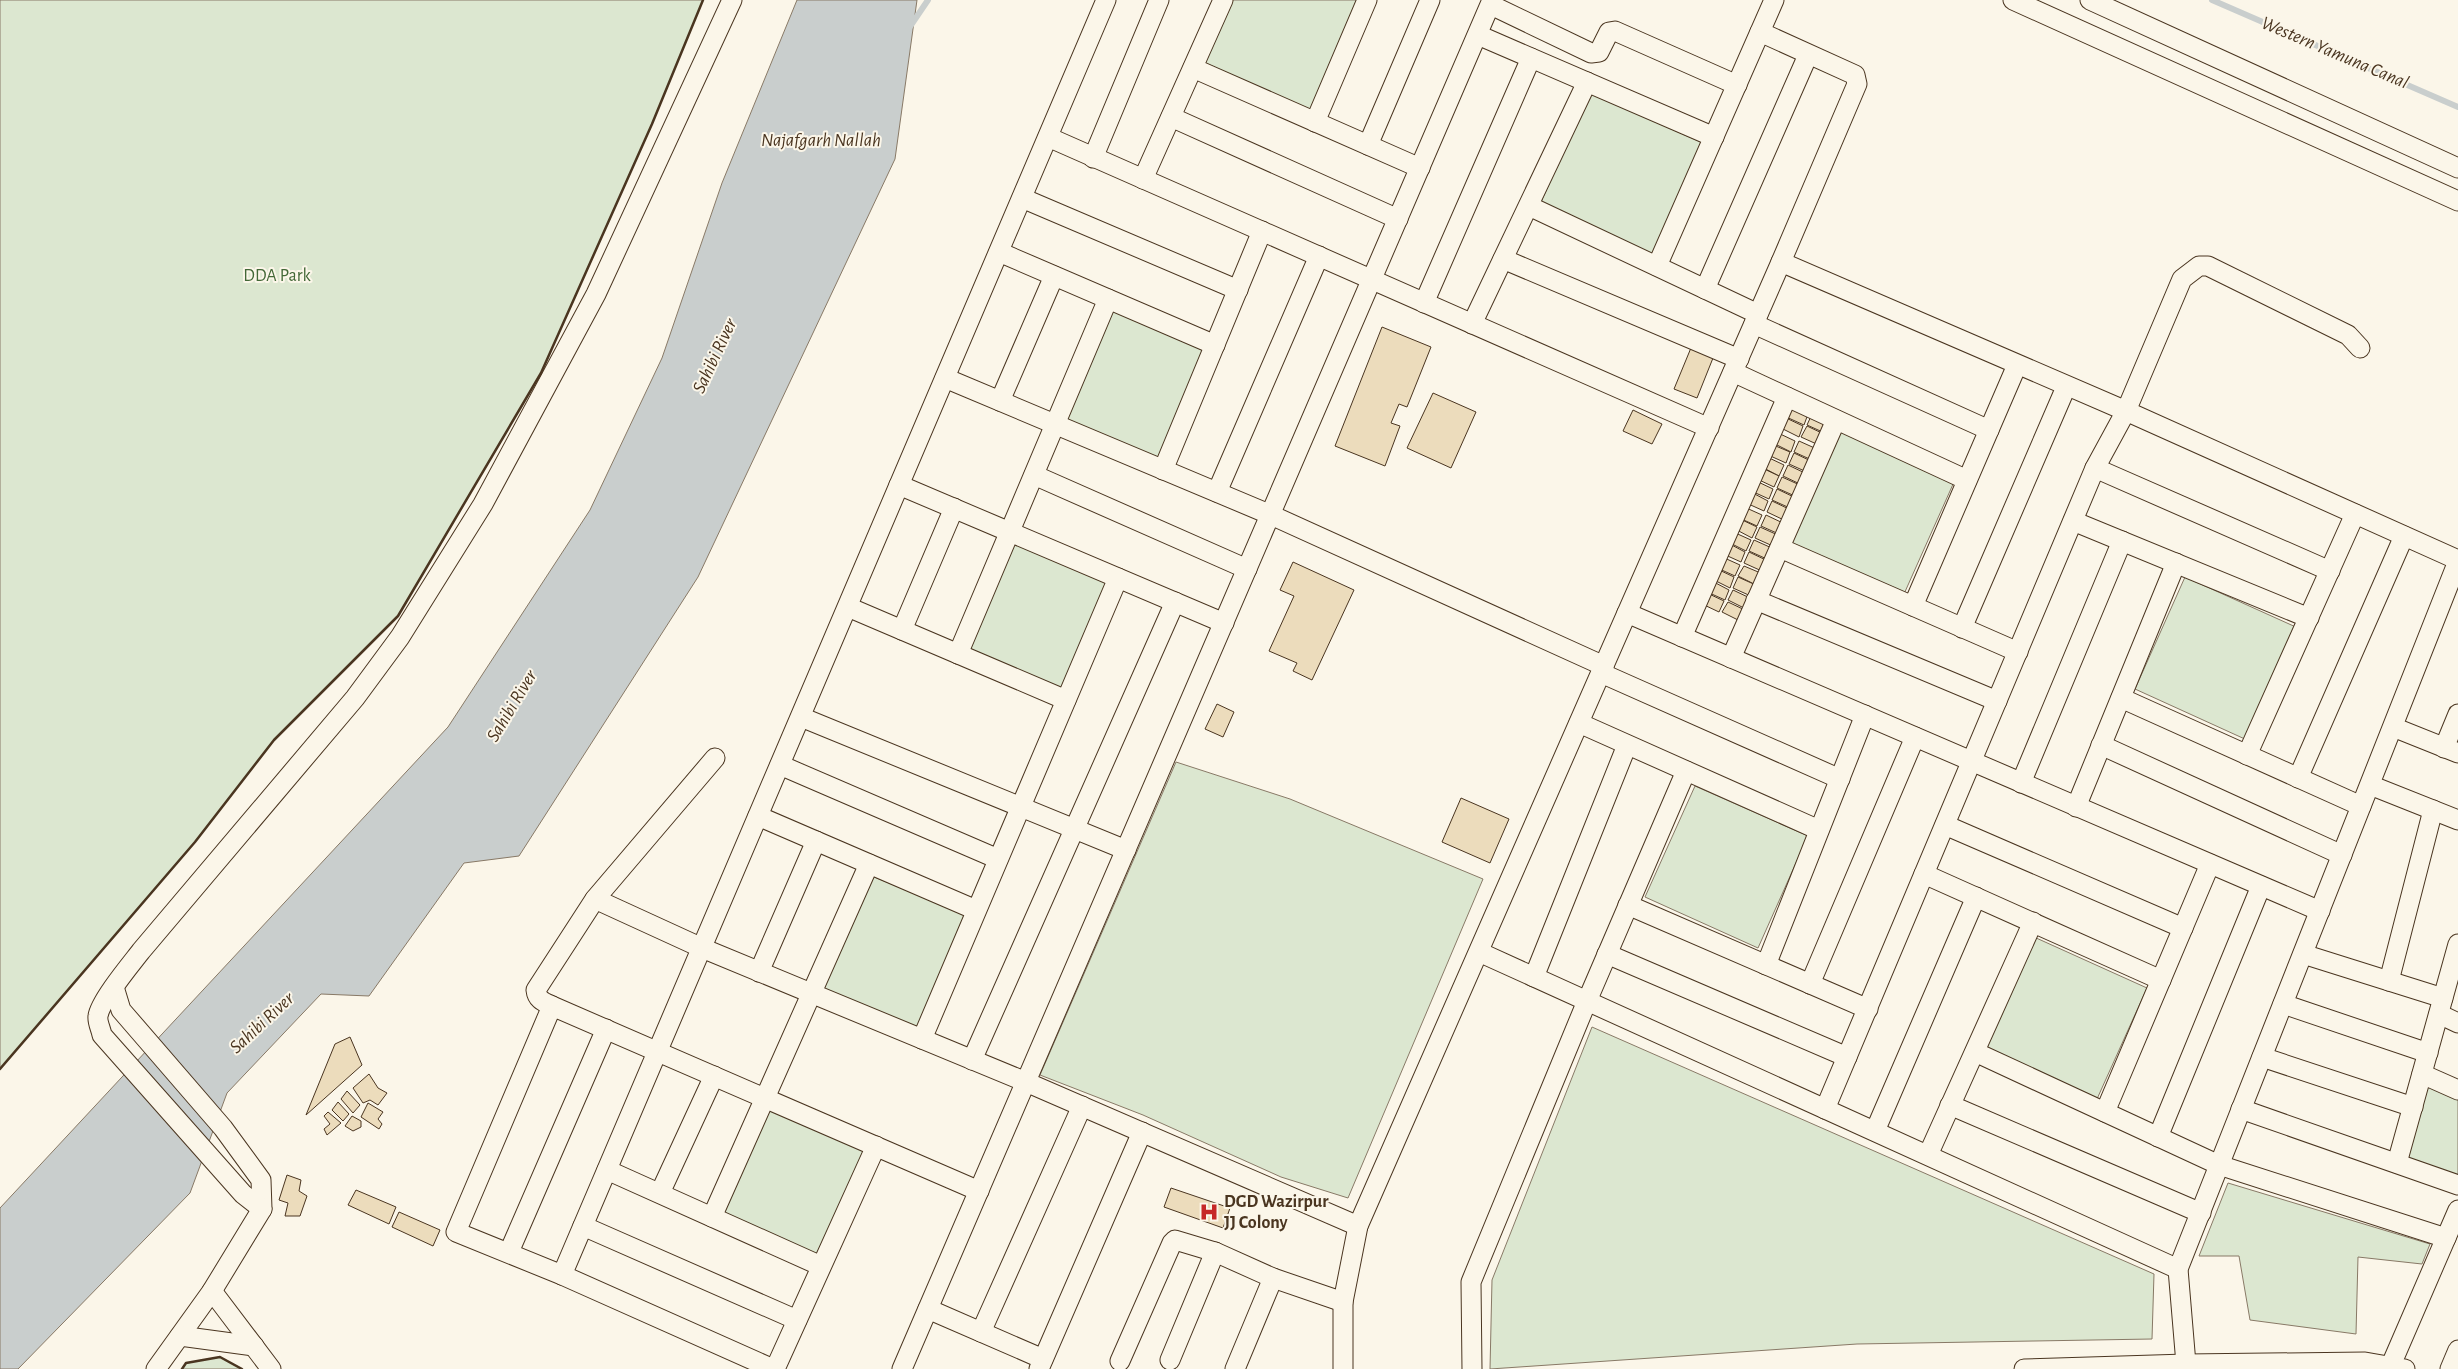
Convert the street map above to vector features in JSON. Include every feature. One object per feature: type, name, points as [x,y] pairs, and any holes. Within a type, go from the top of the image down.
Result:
[{"type":"street","points":[[262,1209],[243,1194],[102,1035],[97,1018],[98,1013],[114,987],[142,951],[355,698],[405,629],[483,504],[596,294],[732,0]]},
{"type":"street","points":[[562,1275],[1106,0]]},
{"type":"street","points":[[1093,158],[1159,0]]},
{"type":"street","points":[[1143,180],[1223,0]]},
{"type":"street","points":[[1315,122],[1367,0]]},
{"type":"street","points":[[1368,145],[1430,0]]},
{"type":"street","points":[[1657,266],[1774,0]]},
{"type":"street","points":[[2013,0],[2458,202]]},
{"type":"street","points":[[2090,0],[2458,168]]},
{"type":"street","points":[[902,1369],[1491,2],[1591,53],[1599,52],[1609,32],[1615,31],[1737,85]]},
{"type":"street","points":[[1343,1369],[1343,1302],[1358,1226],[1709,428],[1857,84],[1855,75],[1760,32]]},
{"type":"street","points":[[1478,35],[1714,137]]},
{"type":"street","points":[[1705,289],[1808,55]]},
{"type":"street","points":[[1424,303],[1531,58]]},
{"type":"street","points":[[1193,68],[1420,168]]},
{"type":"street","points":[[1472,324],[1587,82]]},
{"type":"street","points":[[1171,117],[1398,219]]},
{"type":"street","points":[[1048,137],[1709,428]]},
{"type":"street","points":[[1022,198],[1238,290]]},
{"type":"street","points":[[1528,206],[1705,289],[1756,319],[1989,430]]},
{"type":"street","points":[[1164,470],[1262,232]]},
{"type":"street","points":[[999,252],[1215,345]]},
{"type":"street","points":[[1217,492],[1318,256]]},
{"type":"street","points":[[1503,259],[1736,366],[1787,397],[1967,480]]},
{"type":"street","points":[[1781,262],[2066,387],[2126,411],[2458,560],[2178,1269],[2186,1364]]},
{"type":"street","points":[[1825,1109],[2095,468],[2126,411],[2182,279],[2199,266],[2208,266],[2348,335],[2360,348]]},
{"type":"street","points":[[1000,401],[1054,276]]},
{"type":"street","points":[[958,654],[1108,299]]},
{"type":"street","points":[[1913,606],[2017,365]]},
{"type":"street","points":[[945,378],[1271,515],[1840,779]]},
{"type":"street","points":[[1962,628],[2066,387]]},
{"type":"street","points":[[1682,637],[1787,397]]},
{"type":"street","points":[[1731,658],[1836,420]]},
{"type":"street","points":[[2095,468],[2330,571]]},
{"type":"street","points":[[1034,475],[1247,570]]},
{"type":"street","points":[[899,485],[1224,623]]},
{"type":"street","points":[[902,630],[954,508]]},
{"type":"street","points":[[2247,755],[2355,514]]},
{"type":"street","points":[[2073,521],[2309,618]]},
{"type":"street","points":[[2298,778],[2404,536]]},
{"type":"street","points":[[2021,782],[2122,541]]},
{"type":"street","points":[[1780,548],[2018,652]]},
{"type":"street","points":[[2076,806],[2176,563]]},
{"type":"street","points":[[922,1039],[1118,578]]},
{"type":"street","points":[[1756,600],[1997,701]]},
{"type":"street","points":[[972,1060],[1175,602]]},
{"type":"street","points":[[848,607],[1066,700]]},
{"type":"street","points":[[1627,613],[2320,912]]},
{"type":"street","points":[[2121,698],[2362,806]]},
{"type":"street","points":[[2393,727],[2451,750],[2458,714]]},
{"type":"street","points":[[1766,965],[1865,716]]},
{"type":"street","points":[[801,717],[1126,850]]},
{"type":"street","points":[[1579,724],[1820,830]]},
{"type":"street","points":[[1810,984],[1914,737]]},
{"type":"street","points":[[1534,977],[1627,745]]},
{"type":"street","points":[[2101,745],[2342,855]]},
{"type":"street","points":[[716,758],[595,899],[536,990],[537,996],[541,1001],[552,1006],[979,1191]]},
{"type":"street","points":[[780,765],[998,859]]},
{"type":"street","points":[[1472,1369],[1471,1282],[1587,1001],[1686,771]]},
{"type":"street","points":[[2370,785],[2458,820]]},
{"type":"street","points":[[2389,981],[2433,810]]},
{"type":"street","points":[[758,816],[976,910]]},
{"type":"street","points":[[1945,824],[2182,928]]},
{"type":"street","points":[[760,972],[816,841]]},
{"type":"street","points":[[712,1217],[869,864]]},
{"type":"street","points":[[2105,1112],[2210,864]]},
{"type":"street","points":[[1924,874],[2161,980]]},
{"type":"street","points":[[2158,1136],[2261,886]]},
{"type":"street","points":[[1874,1131],[1976,897]]},
{"type":"street","points":[[595,899],[702,948],[1026,1082],[1358,1226]]},
{"type":"street","points":[[1628,905],[1868,1009]]},
{"type":"street","points":[[1928,1155],[2032,922]]},
{"type":"street","points":[[2397,1163],[2458,944]]},
{"type":"street","points":[[1479,952],[2178,1269]]},
{"type":"street","points":[[1607,954],[1847,1057]]},
{"type":"street","points":[[2303,954],[2389,981],[2441,1006],[2458,1023]]},
{"type":"street","points":[[114,987],[121,1010],[223,1128],[261,1180],[262,1209],[212,1291],[156,1369]]},
{"type":"street","points":[[2283,1004],[2428,1053]]},
{"type":"street","points":[[552,1006],[456,1230],[458,1233],[509,1252],[774,1369],[876,1146]]},
{"type":"street","points":[[509,1252],[606,1029]]},
{"type":"street","points":[[1974,1052],[2220,1165],[2446,1238]]},
{"type":"street","points":[[2262,1057],[2413,1107]]},
{"type":"street","points":[[2422,1074],[2458,1090]]},
{"type":"street","points":[[660,1193],[714,1076]]},
{"type":"street","points":[[1950,1105],[2201,1213]]},
{"type":"street","points":[[981,1332],[1082,1106]]},
{"type":"street","points":[[2241,1109],[2458,1185]]},
{"type":"street","points":[[928,1309],[981,1332],[1041,1364],[1142,1132]]},
{"type":"street","points":[[607,1170],[821,1266]]},
{"type":"street","points":[[2024,1369],[2186,1364],[2365,1362],[2398,1367],[2458,1210]]},
{"type":"street","points":[[583,1226],[797,1320]]},
{"type":"street","points":[[1120,1361],[1172,1243],[1179,1240],[1215,1252],[1273,1278],[1343,1302]]},
{"type":"street","points":[[1170,1360],[1215,1252]]},
{"type":"street","points":[[1235,1369],[1273,1278]]},
{"type":"street","points":[[212,1291],[271,1369]]},
{"type":"street","points":[[180,1336],[254,1346]]},
{"type":"street","points":[[2450,1369],[2458,1350]]},
{"type":"green space","name":"DDA Park","points":[[0,0],[703,0],[652,124],[541,373],[398,616],[274,740],[195,842],[0,1069]]},
{"type":"green space","points":[[1229,0],[1358,0],[1311,111],[1201,61]]},
{"type":"green space","points":[[1590,93],[1703,143],[1653,255],[1540,204]]},
{"type":"green space","points":[[1109,308],[1209,349],[1161,464],[1061,422]]},
{"type":"green space","points":[[1841,432],[1954,482],[1904,594],[1791,544]]},
{"type":"green space","points":[[1010,537],[1111,578],[1063,692],[963,651]]},
{"type":"green space","points":[[2185,577],[2298,628],[2247,740],[2135,689]]},
{"type":"green space","points":[[1176,762],[1290,799],[1483,879],[1348,1198],[1281,1177],[1143,1115],[1040,1075]]},
{"type":"green space","points":[[1695,786],[1808,836],[1758,948],[1645,897]]},
{"type":"green space","points":[[867,874],[967,915],[920,1029],[819,988]]},
{"type":"green space","points":[[2034,937],[2147,988],[2097,1099],[1984,1049]]},
{"type":"green space","points":[[1592,1027],[2154,1274],[2152,1339],[1857,1344],[1490,1369],[1492,1280]]},
{"type":"green space","points":[[2423,1079],[2458,1093],[2458,1184],[2401,1162]]},
{"type":"green space","points":[[767,1104],[867,1146],[820,1260],[720,1219]]},
{"type":"green space","points":[[2228,1183],[2430,1244],[2422,1264],[2358,1257],[2356,1334],[2250,1320],[2239,1256],[2199,1256]]},
{"type":"green space","points":[[220,1357],[242,1369],[182,1369],[186,1363]]},
{"type":"water","name":"Najafgarh Nallah","points":[[797,0],[917,0],[895,159],[698,577],[519,856],[464,863],[369,996],[321,994],[227,1093],[190,1193],[18,1369],[0,1369],[0,1208],[448,727],[590,510],[662,358],[722,183]]},
{"type":"building","points":[[1382,327],[1431,347],[1407,407],[1399,404],[1391,423],[1400,426],[1385,466],[1335,446]]},
{"type":"building","points":[[1693,343],[1715,353],[1697,398],[1674,389]]},
{"type":"building","points":[[1433,393],[1476,412],[1451,468],[1407,448]]},
{"type":"building","points":[[1789,405],[1808,414],[1804,425],[1784,416]]},
{"type":"building","points":[[1633,410],[1662,424],[1652,444],[1623,431]]},
{"type":"building","points":[[1812,414],[1831,423],[1827,434],[1807,425]]},
{"type":"building","points":[[1784,417],[1803,426],[1799,437],[1779,427]]},
{"type":"building","points":[[1807,426],[1826,435],[1821,446],[1801,437]]},
{"type":"building","points":[[1776,432],[1795,441],[1791,452],[1771,442]]},
{"type":"building","points":[[1799,441],[1819,450],[1814,461],[1794,452]]},
{"type":"building","points":[[1771,444],[1790,452],[1786,463],[1766,454]]},
{"type":"building","points":[[1794,453],[1813,462],[1809,473],[1789,464]]},
{"type":"building","points":[[1765,456],[1784,465],[1779,476],[1760,466]]},
{"type":"building","points":[[1788,465],[1807,474],[1802,485],[1783,476]]},
{"type":"building","points":[[1760,467],[1779,476],[1774,487],[1755,478]]},
{"type":"building","points":[[1782,477],[1802,486],[1797,497],[1777,488]]},
{"type":"building","points":[[1754,480],[1773,489],[1769,499],[1749,490]]},
{"type":"building","points":[[1777,489],[1796,498],[1792,509],[1772,500]]},
{"type":"building","points":[[1749,491],[1768,501],[1764,511],[1744,502]]},
{"type":"building","points":[[1772,501],[1791,510],[1786,521],[1767,512]]},
{"type":"building","points":[[1742,506],[1762,515],[1757,526],[1737,517]]},
{"type":"building","points":[[1766,515],[1785,524],[1781,535],[1761,526]]},
{"type":"building","points":[[1738,518],[1757,527],[1752,538],[1733,528]]},
{"type":"building","points":[[1760,527],[1780,536],[1775,547],[1755,538]]},
{"type":"building","points":[[1731,531],[1751,540],[1746,551],[1726,541]]},
{"type":"building","points":[[1754,540],[1774,549],[1769,560],[1749,551]]},
{"type":"building","points":[[1726,542],[1745,552],[1741,562],[1721,553]]},
{"type":"building","points":[[1749,552],[1768,561],[1764,572],[1744,563]]},
{"type":"building","points":[[1720,556],[1740,565],[1735,576],[1715,567]]},
{"type":"building","points":[[1293,562],[1354,590],[1312,680],[1293,671],[1297,663],[1269,651],[1294,596],[1280,590]]},
{"type":"building","points":[[1744,566],[1763,574],[1758,586],[1738,576]]},
{"type":"building","points":[[1715,568],[1734,577],[1730,588],[1710,578]]},
{"type":"building","points":[[1738,577],[1758,586],[1753,597],[1733,588]]},
{"type":"building","points":[[1710,580],[1729,590],[1725,600],[1705,591]]},
{"type":"building","points":[[1733,590],[1752,599],[1748,610],[1728,600]]},
{"type":"building","points":[[1705,592],[1724,601],[1719,612],[1700,603]]},
{"type":"building","points":[[1728,602],[1747,611],[1742,622],[1722,612]]},
{"type":"building","points":[[1217,704],[1234,712],[1223,737],[1205,729]]},
{"type":"building","points":[[1461,798],[1509,819],[1490,863],[1442,842]]},
{"type":"building","points":[[350,1037],[362,1065],[306,1115],[335,1044]]},
{"type":"building","points":[[369,1074],[378,1088],[387,1093],[378,1105],[370,1100],[363,1103],[353,1088]]},
{"type":"building","points":[[347,1091],[360,1105],[353,1113],[341,1099]]},
{"type":"building","points":[[338,1102],[349,1114],[343,1121],[332,1110]]},
{"type":"building","points":[[368,1103],[383,1112],[378,1119],[382,1124],[379,1129],[361,1117]]},
{"type":"building","points":[[328,1112],[341,1123],[327,1135],[324,1129],[330,1124],[324,1116]]},
{"type":"building","points":[[352,1116],[361,1121],[361,1127],[353,1131],[345,1126]]},
{"type":"building","points":[[287,1175],[301,1180],[299,1191],[307,1196],[300,1216],[285,1216],[288,1203],[279,1200]]},
{"type":"building","points":[[1171,1188],[1230,1208],[1223,1228],[1164,1207]]},
{"type":"building","points":[[356,1190],[396,1207],[389,1224],[348,1205]]},
{"type":"building","points":[[399,1212],[440,1230],[433,1246],[392,1227]]},
{"type":"waterway","name":"Western Yamuna Canal","points":[[909,28],[928,0]]},
{"type":"waterway","name":"Western Yamuna Canal","points":[[2212,0],[2458,107]]},
{"type":"wall","points":[[0,1069],[195,842],[274,740],[398,616],[541,373],[652,124],[703,0]]},
{"type":"wall","points":[[182,1369],[186,1363],[220,1357],[242,1369]]},
{"type":"place","name":"DGD Wazirpur JJ Colony","points":[[1209,1212]]},
{"type":"water label","name":"Sahibi River","points":[[715,356]]},
{"type":"water label","name":"Sahibi River","points":[[512,706]]},
{"type":"water label","name":"Sahibi River","points":[[262,1023]]}]
